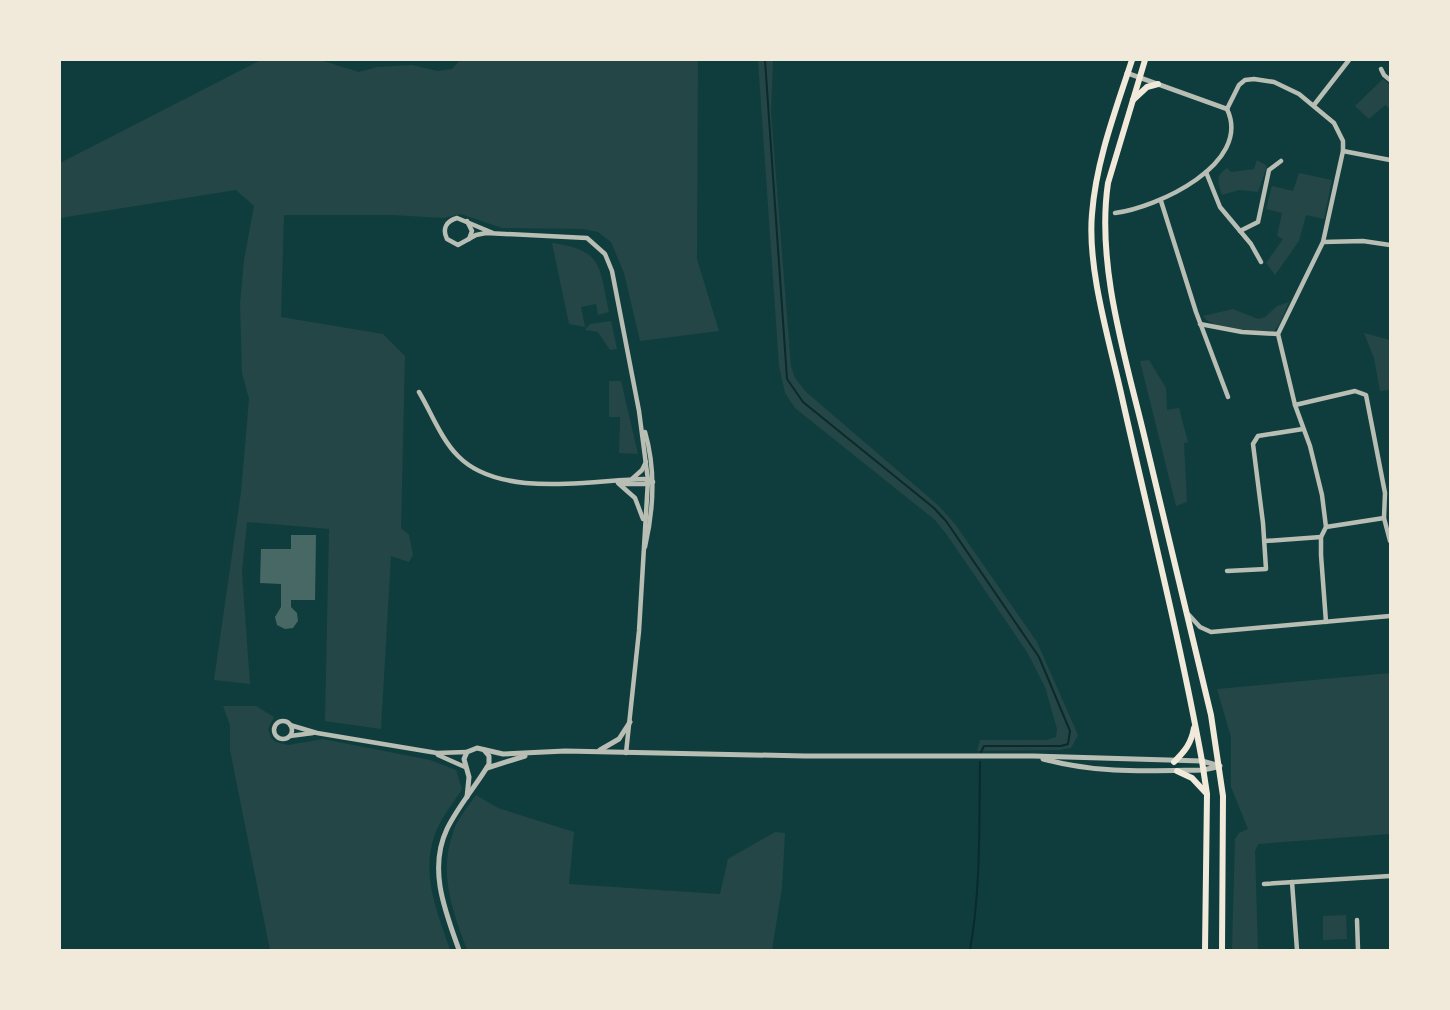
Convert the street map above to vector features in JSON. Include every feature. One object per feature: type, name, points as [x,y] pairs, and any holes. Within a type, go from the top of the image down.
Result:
[{"type":"main road","points":[[1132,60],[1096,180],[1091,215],[1092,242],[1103,313],[1159,555],[1202,761],[1207,794],[1205,950]]},
{"type":"main road","points":[[1145,60],[1108,183],[1105,199],[1105,239],[1120,334],[1211,715],[1220,766],[1224,832],[1222,950]]},
{"type":"main road","points":[[1132,101],[1147,88],[1158,84]]},
{"type":"main road","points":[[1174,762],[1192,741],[1195,723]]},
{"type":"main road","points":[[1177,771],[1192,778],[1207,794]]},
{"type":"street","points":[[1314,105],[1349,60]]},
{"type":"street","points":[[1381,69],[1391,80]]},
{"type":"street","points":[[1128,73],[1227,109]]},
{"type":"street","points":[[1115,213],[1139,209],[1161,201],[1206,172],[1221,156],[1229,139],[1231,124],[1227,109],[1241,83],[1251,79],[1283,86],[1314,105],[1338,129],[1343,151],[1323,242],[1278,334],[1295,405],[1310,446],[1319,482],[1326,527],[1321,537],[1326,622]]},
{"type":"street","points":[[1343,151],[1391,160]]},
{"type":"street","points":[[1240,231],[1258,222],[1269,170],[1281,161]]},
{"type":"street","points":[[1206,172],[1220,207],[1261,262]]},
{"type":"street","points":[[1161,201],[1200,324],[1228,397]]},
{"type":"street","points":[[493,233],[466,220],[452,219],[446,226],[445,235],[449,242],[458,245],[481,234],[493,233],[587,238],[609,261],[639,411],[649,482],[650,523],[643,558]]},
{"type":"street","points":[[466,220],[471,227],[469,239]]},
{"type":"street","points":[[1323,242],[1363,241],[1391,245]]},
{"type":"street","points":[[1200,324],[1234,331],[1278,334]]},
{"type":"street","points":[[1295,405],[1355,391],[1366,396],[1385,493],[1384,518],[1391,541]]},
{"type":"street","points":[[419,392],[452,450],[482,473],[532,483],[631,480],[649,482]]},
{"type":"street","points":[[626,753],[639,631],[652,458],[639,411]]},
{"type":"street","points":[[1227,571],[1266,569],[1255,439],[1258,436],[1303,429]]},
{"type":"street","points":[[631,480],[642,470],[646,461]]},
{"type":"street","points":[[607,482],[649,482]]},
{"type":"street","points":[[618,483],[635,498],[645,525]]},
{"type":"street","points":[[1326,527],[1384,518]]},
{"type":"street","points":[[1265,541],[1321,537]]},
{"type":"street","points":[[1186,610],[1198,625],[1208,631],[1391,616]]},
{"type":"street","points":[[317,733],[283,739],[278,737],[275,729],[279,722],[285,722],[317,733],[430,752],[467,752]]},
{"type":"street","points":[[595,751],[620,739],[630,722]]},
{"type":"street","points":[[289,737],[292,730],[290,725]]},
{"type":"street","points":[[467,797],[469,782],[464,759],[467,752],[473,748],[503,754],[595,751],[1033,756],[1202,761],[1220,766]]},
{"type":"street","points":[[458,950],[439,888],[438,864],[446,831],[485,770],[489,756],[484,750]]},
{"type":"street","points":[[430,752],[475,774],[513,758],[541,752]]},
{"type":"street","points":[[1033,756],[1070,767],[1102,771],[1203,770],[1220,766]]},
{"type":"street","points":[[1264,884],[1391,876]]},
{"type":"street","points":[[1292,882],[1297,950]]},
{"type":"street","points":[[1357,920],[1358,950]]},
{"type":"shaded area","points":[[261,60],[320,60],[359,72],[377,67],[412,65],[438,71],[452,69],[460,60],[698,60],[697,259],[719,331],[640,341],[624,273],[611,242],[598,232],[583,229],[502,228],[461,214],[444,218],[284,215],[281,317],[383,334],[405,356],[401,528],[409,535],[413,555],[409,562],[391,556],[381,729],[325,721],[329,529],[247,522],[242,572],[250,684],[214,680],[241,492],[249,399],[242,373],[240,303],[244,260],[254,206],[236,190],[60,218],[60,163]]},
{"type":"shaded area","points":[[758,60],[773,60],[771,113],[791,367],[795,378],[806,392],[938,505],[955,524],[1037,642],[1078,735],[1071,748],[977,751],[980,740],[1047,740],[1056,737],[1057,729],[1045,687],[1027,652],[935,520],[795,408],[785,393],[779,366]]},
{"type":"shaded area","points":[[1383,79],[1390,85],[1390,109],[1385,105],[1369,119],[1355,106]]},
{"type":"shaded area","points":[[1257,160],[1267,166],[1258,192],[1239,190],[1222,195],[1218,179],[1223,171],[1227,168],[1231,172],[1254,169]]},
{"type":"shaded area","points":[[1299,173],[1332,180],[1324,219],[1306,215],[1299,241],[1275,275],[1266,263],[1283,239],[1277,236],[1282,213],[1266,209],[1272,186],[1293,191]]},
{"type":"shaded area","points":[[552,243],[581,250],[590,256],[600,272],[609,312],[598,315],[596,304],[581,307],[585,327],[569,324]]},
{"type":"shaded area","points":[[1289,302],[1274,331],[1247,331],[1225,327],[1208,321],[1203,316],[1233,309],[1258,319],[1265,317],[1277,306]]},
{"type":"shaded area","points":[[611,321],[617,349],[610,350],[598,332],[585,330],[590,324]]},
{"type":"shaded area","points":[[1364,333],[1390,340],[1390,390],[1380,391],[1374,358]]},
{"type":"shaded area","points":[[1149,360],[1166,388],[1167,410],[1179,408],[1188,442],[1184,443],[1187,502],[1176,506],[1140,361]]},
{"type":"shaded area","points":[[609,381],[621,381],[638,454],[619,453],[620,417],[609,417]]},
{"type":"shaded area","points":[[1390,673],[1390,834],[1258,844],[1255,851],[1258,950],[1232,950],[1235,839],[1239,833],[1248,829],[1231,787],[1231,737],[1217,689]]},
{"type":"shaded area","points":[[223,706],[256,706],[274,717],[268,729],[271,738],[276,742],[288,745],[323,739],[430,760],[456,770],[462,789],[436,831],[429,866],[436,909],[450,950],[270,950],[230,750],[230,725]]},
{"type":"shaded area","points":[[476,795],[498,808],[574,832],[569,884],[720,894],[728,859],[775,832],[785,833],[782,888],[772,950],[467,950],[449,892],[447,863],[455,828]]},
{"type":"shaded area","points":[[1346,915],[1347,939],[1323,940],[1323,916]]},
{"type":"building","points":[[291,535],[316,535],[315,600],[291,600],[291,607],[297,613],[298,621],[293,628],[285,629],[277,625],[275,617],[281,607],[281,584],[260,583],[261,549],[291,549]]},
{"type":"waterway","points":[[765,60],[787,379],[803,402],[934,508],[946,521],[1039,657],[1070,731],[1068,744],[1061,746],[984,746],[981,752]]},
{"type":"waterway","points":[[970,950],[978,880],[980,762]]}]
